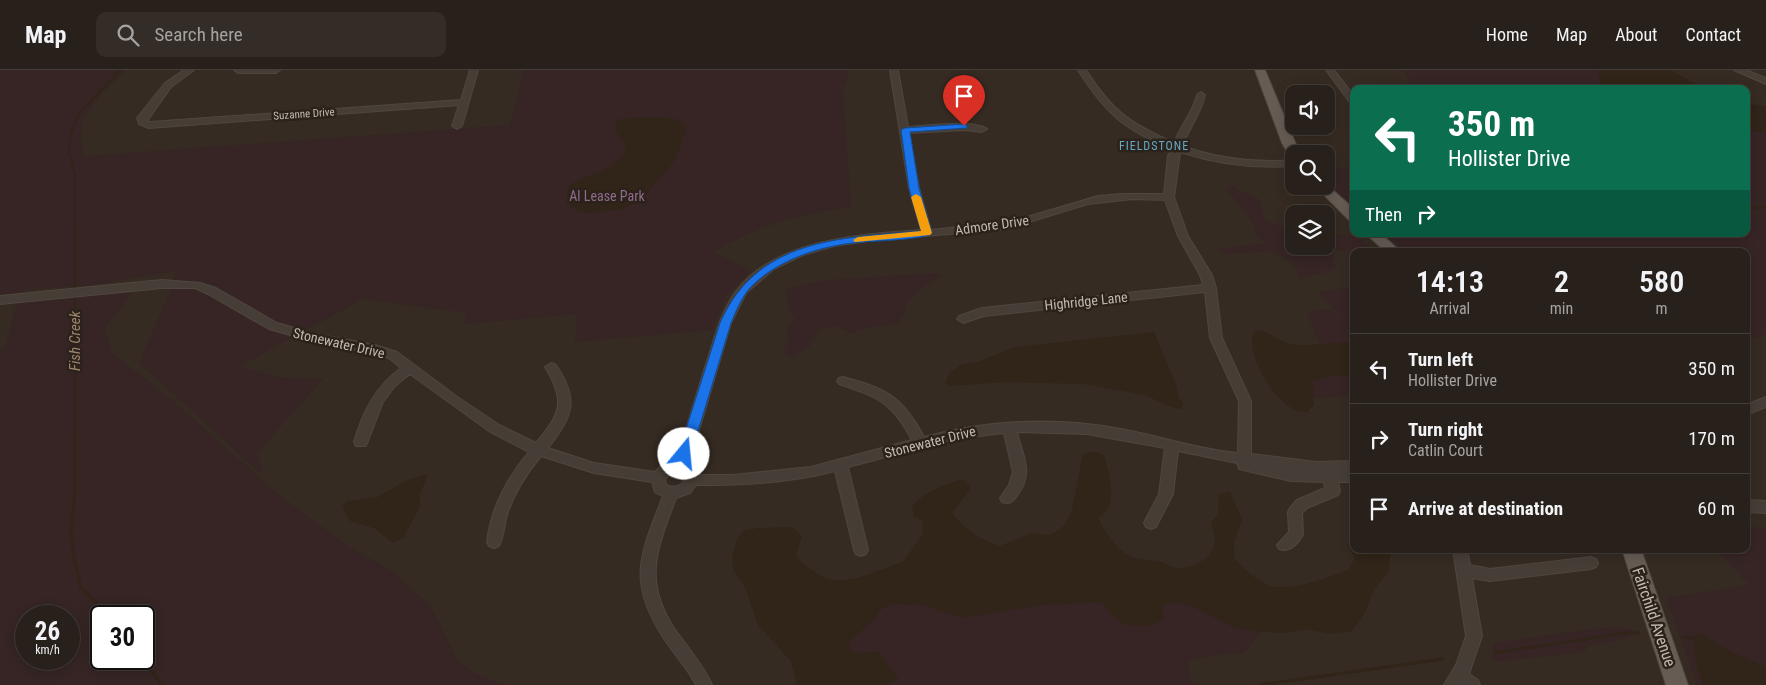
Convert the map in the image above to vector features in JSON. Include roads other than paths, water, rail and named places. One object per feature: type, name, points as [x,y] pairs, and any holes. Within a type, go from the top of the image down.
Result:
[{"type":"main road","points":[[1260,70],[1289,145]]},
{"type":"main road","points":[[1331,195],[1350,213]]},
{"type":"main road","points":[[1377,237],[1389,248]]},
{"type":"main road","name":"Fairchild Avenue","points":[[1632,553],[1677,685]]},
{"type":"street","name":"Suzanne Drive","points":[[190,70],[165,88],[142,118],[144,124],[464,102]]},
{"type":"street","points":[[238,70],[276,70]]},
{"type":"street","points":[[457,126],[474,70]]},
{"type":"street","points":[[894,70],[914,188],[927,233]]},
{"type":"street","points":[[1082,70],[1103,101],[1112,110],[1150,135],[1176,147],[1231,162],[1285,163]]},
{"type":"street","points":[[1330,70],[1350,97]]},
{"type":"street","points":[[1738,70],[1766,81]]},
{"type":"street","points":[[1201,95],[1198,109],[1187,124],[1176,147],[1171,167],[1169,197],[1184,236],[1201,266],[1210,288],[1216,338],[1245,401],[1244,461]]},
{"type":"street","points":[[905,130],[964,126],[982,129]]},
{"type":"street","name":"Admore Drive","points":[[681,466],[725,323],[733,305],[746,287],[767,269],[806,250],[851,240],[1019,224],[1074,205],[1105,198],[1136,196],[1169,197]]},
{"type":"street","name":"Stonewater Drive","points":[[0,300],[162,284],[196,284],[212,291],[273,326],[315,338],[375,349],[393,356],[494,428],[538,450],[594,468],[658,478]]},
{"type":"street","name":"Highridge Lane","points":[[963,318],[982,312],[1210,288]]},
{"type":"street","points":[[494,542],[495,525],[517,476],[550,436],[562,411],[564,390],[561,381],[551,367]]},
{"type":"street","points":[[361,442],[365,426],[380,394],[394,379],[409,368]]},
{"type":"street","points":[[843,381],[870,389],[892,400],[908,417],[920,442]]},
{"type":"street","points":[[1750,408],[1766,402]]},
{"type":"street","name":"Stonewater Drive","points":[[692,480],[779,477],[841,465],[920,442],[983,429],[1053,426],[1087,429],[1172,445],[1244,461],[1291,476],[1350,477]]},
{"type":"street","points":[[1007,498],[1017,488],[1022,473],[1009,427]]},
{"type":"street","points":[[1151,523],[1166,494],[1172,445]]},
{"type":"street","name":"Stonewater Drive","points":[[1244,461],[1316,467],[1350,466]]},
{"type":"street","points":[[841,465],[861,550]]},
{"type":"street","points":[[681,466],[690,471],[692,480],[684,490],[671,493],[660,488],[658,478],[667,469],[681,466]]},
{"type":"street","points":[[1284,545],[1296,534],[1295,512],[1302,504],[1333,491],[1331,476]]},
{"type":"street","points":[[671,493],[649,553],[646,571],[648,588],[651,601],[699,674],[704,685]]},
{"type":"street","points":[[1750,506],[1766,507]]},
{"type":"street","points":[[1461,553],[1474,636],[1463,669],[1461,682]]},
{"type":"street","points":[[1464,570],[1490,574],[1591,563]]},
{"type":"waterway","name":"Fish Creek","points":[[99,605],[81,588],[74,559],[71,530],[75,492],[75,175],[69,151],[71,133],[78,115],[120,70]]},
{"type":"waterway","points":[[1750,208],[1766,207]]},
{"type":"waterway","points":[[1495,653],[1631,632],[1639,633]]},
{"type":"waterway","points":[[1684,637],[1694,638]]},
{"type":"waterway","points":[[1260,685],[1443,659]]},
{"type":"waterway","name":"Fish Creek","points":[[150,670],[162,685]]},
{"type":"district","name":"FIELDSTONE","points":[[1154,146]]},
{"type":"park label","name":"Al Lease Park","points":[[607,196]]}]
